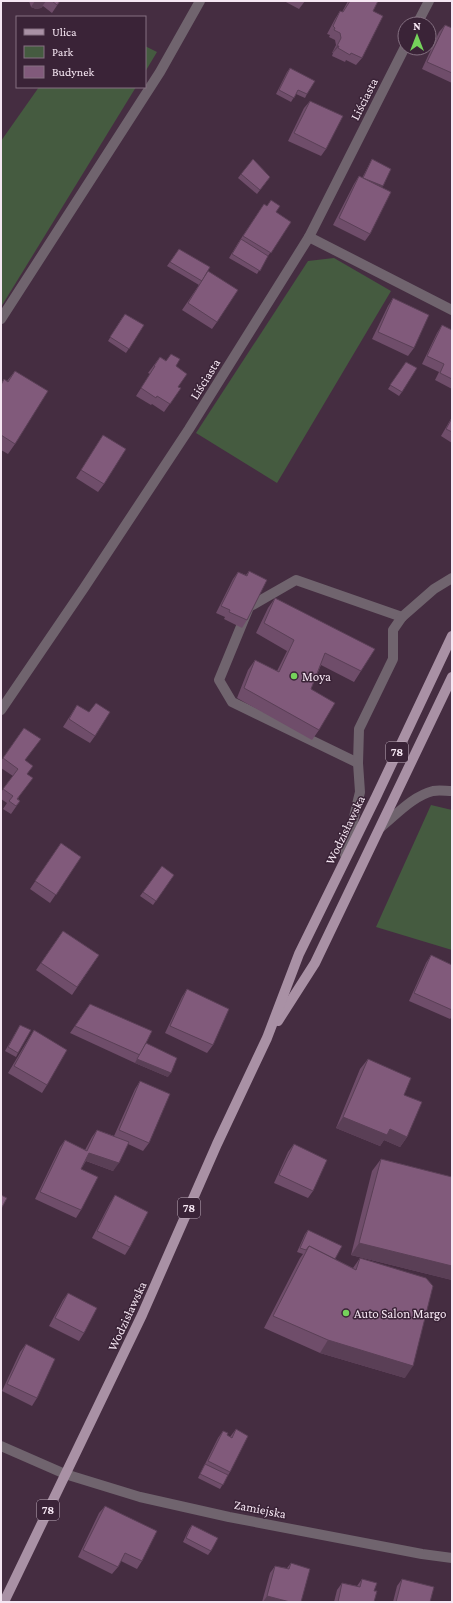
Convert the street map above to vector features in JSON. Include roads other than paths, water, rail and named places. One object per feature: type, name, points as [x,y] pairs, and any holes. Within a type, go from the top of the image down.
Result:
[{"type":"main road","name":"Wodzisławska","points":[[4,1602],[142,1315],[217,1144],[267,1038],[299,954],[452,636]]},
{"type":"main road","name":"Wodzisławska","points":[[267,1038],[316,963],[452,677]]},
{"type":"street","points":[[1,319],[156,78],[200,1]]},
{"type":"street","points":[[421,16],[429,1]]},
{"type":"street","name":"Liściasta","points":[[1,710],[189,429],[308,237],[401,56]]},
{"type":"street","points":[[308,237],[452,310]]},
{"type":"street","points":[[342,867],[360,792],[358,763],[359,729],[393,659],[394,630],[402,617],[434,589],[452,578]]},
{"type":"street","points":[[358,763],[232,702],[219,680],[249,607],[296,580],[402,617]]},
{"type":"street","points":[[381,827],[423,794],[434,791],[452,791]]},
{"type":"street","name":"Zamiejska","points":[[1,1446],[65,1474],[140,1497],[207,1512],[422,1554],[452,1558]]},
{"type":"place","name":"Moya","points":[[294,676]]},
{"type":"place","name":"Auto Salon Margo","points":[[346,1313]]}]
